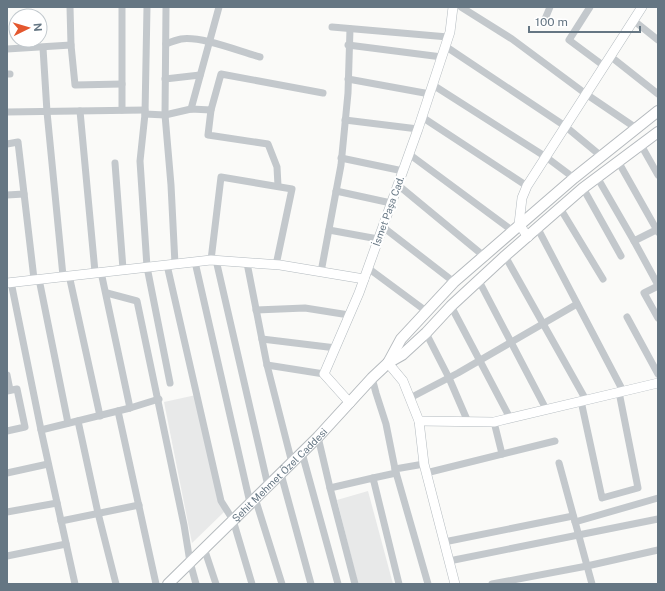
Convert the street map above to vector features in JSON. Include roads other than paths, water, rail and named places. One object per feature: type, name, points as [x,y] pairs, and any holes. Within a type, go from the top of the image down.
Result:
[{"type":"main road","points":[[388,363],[401,339],[454,282],[485,257],[574,178],[658,111]]},
{"type":"main road","points":[[388,363],[402,355],[426,333],[451,306],[505,256],[538,229],[583,188],[658,132]]},
{"type":"main road","name":"Şehit Mehmet Özel Caddesi","points":[[168,584],[318,437],[372,378],[388,363]]},
{"type":"street","points":[[70,7],[71,45],[75,85],[122,84]]},
{"type":"street","points":[[122,7],[122,110]]},
{"type":"street","points":[[147,7],[145,112],[140,161],[146,267],[170,383]]},
{"type":"street","points":[[166,7],[165,115],[171,184],[171,264],[221,501],[233,520],[252,584]]},
{"type":"street","points":[[190,109],[219,7]]},
{"type":"street","name":"İsmet Paşa Cad.","points":[[324,374],[364,279],[392,203],[447,42],[453,7]]},
{"type":"street","points":[[461,7],[512,39],[586,94],[636,128]]},
{"type":"street","points":[[545,19],[550,7]]},
{"type":"street","points":[[590,7],[569,40],[604,66]]},
{"type":"street","points":[[516,228],[522,198],[527,186],[642,7]]},
{"type":"street","points":[[633,20],[658,40]]},
{"type":"street","points":[[332,27],[447,42],[565,126],[601,156]]},
{"type":"street","points":[[321,272],[341,158],[348,79],[348,45],[350,29]]},
{"type":"street","points":[[166,44],[180,39],[193,39],[209,42],[260,57]]},
{"type":"street","points":[[48,47],[71,45]]},
{"type":"street","points":[[348,45],[442,57]]},
{"type":"street","points":[[7,49],[43,48],[47,112],[66,276],[100,416]]},
{"type":"street","points":[[610,56],[658,94]]},
{"type":"street","points":[[278,186],[278,167],[268,144],[208,135],[211,110],[221,74],[323,93]]},
{"type":"street","points":[[165,79],[200,75]]},
{"type":"street","points":[[348,79],[430,94]]},
{"type":"street","points":[[433,85],[546,158],[574,178]]},
{"type":"street","points":[[7,112],[122,110],[165,115],[190,109],[211,110]]},
{"type":"street","points":[[80,111],[98,272],[106,293],[130,408]]},
{"type":"street","points":[[422,117],[527,186]]},
{"type":"street","points":[[345,120],[418,129]]},
{"type":"street","points":[[7,144],[18,142],[24,194],[37,279],[68,423]]},
{"type":"street","points":[[641,145],[658,175]]},
{"type":"street","points":[[409,154],[528,237]]},
{"type":"street","points":[[341,158],[403,171]]},
{"type":"street","points":[[115,163],[123,269]]},
{"type":"street","points":[[618,163],[658,230],[634,241]]},
{"type":"street","points":[[268,486],[213,260],[221,177],[292,189],[276,265]]},
{"type":"street","points":[[597,177],[658,285],[644,293],[658,318]]},
{"type":"street","points":[[398,185],[485,257]]},
{"type":"street","points":[[583,188],[621,256]]},
{"type":"street","points":[[336,191],[392,203]]},
{"type":"street","points":[[7,195],[24,194]]},
{"type":"street","points":[[505,256],[544,324],[584,400],[602,498],[638,488],[621,391],[538,229],[530,216],[521,208]]},
{"type":"street","points":[[560,208],[603,279]]},
{"type":"street","points":[[383,228],[454,282]]},
{"type":"street","points":[[329,230],[378,239]]},
{"type":"street","points":[[75,584],[9,283],[213,260],[276,265],[364,279]]},
{"type":"street","points":[[195,262],[252,500],[282,584]]},
{"type":"street","points":[[247,263],[267,365],[292,463]]},
{"type":"street","points":[[368,268],[426,311]]},
{"type":"street","points":[[479,281],[546,409]]},
{"type":"street","points":[[106,293],[138,301],[159,399],[190,562],[196,584]]},
{"type":"street","points":[[410,398],[449,378],[577,304]]},
{"type":"street","points":[[451,306],[510,418]]},
{"type":"street","points":[[256,310],[305,308],[349,316]]},
{"type":"street","points":[[419,421],[494,422],[658,382],[626,317]]},
{"type":"street","points":[[426,333],[449,378],[468,422]]},
{"type":"street","points":[[262,339],[336,348]]},
{"type":"street","points":[[388,363],[403,381],[419,421],[424,464],[455,584]]},
{"type":"street","points":[[267,365],[324,374],[350,403]]},
{"type":"street","points":[[7,375],[9,390],[18,388],[25,427],[7,431]]},
{"type":"street","points":[[372,378],[386,424],[396,471],[428,584]]},
{"type":"street","points":[[41,430],[100,416],[159,399]]},
{"type":"street","points":[[118,411],[156,584]]},
{"type":"street","points":[[78,421],[98,513],[116,584]]},
{"type":"street","points":[[494,422],[502,454]]},
{"type":"street","points":[[318,437],[356,584]]},
{"type":"street","points":[[426,473],[555,441]]},
{"type":"street","points":[[302,453],[317,503],[338,584]]},
{"type":"street","points":[[558,463],[592,584]]},
{"type":"street","points":[[7,472],[48,464]]},
{"type":"street","points":[[330,488],[424,464]]},
{"type":"street","points":[[281,474],[311,584]]},
{"type":"street","points":[[372,478],[399,584]]},
{"type":"street","points":[[444,542],[574,519],[658,498]]},
{"type":"street","points":[[7,512],[57,503]]},
{"type":"street","points":[[61,521],[139,505]]},
{"type":"street","points":[[450,561],[658,519]]},
{"type":"street","points":[[7,556],[66,544]]},
{"type":"street","points":[[204,548],[216,584]]},
{"type":"street","points":[[492,584],[587,566],[658,550]]}]
